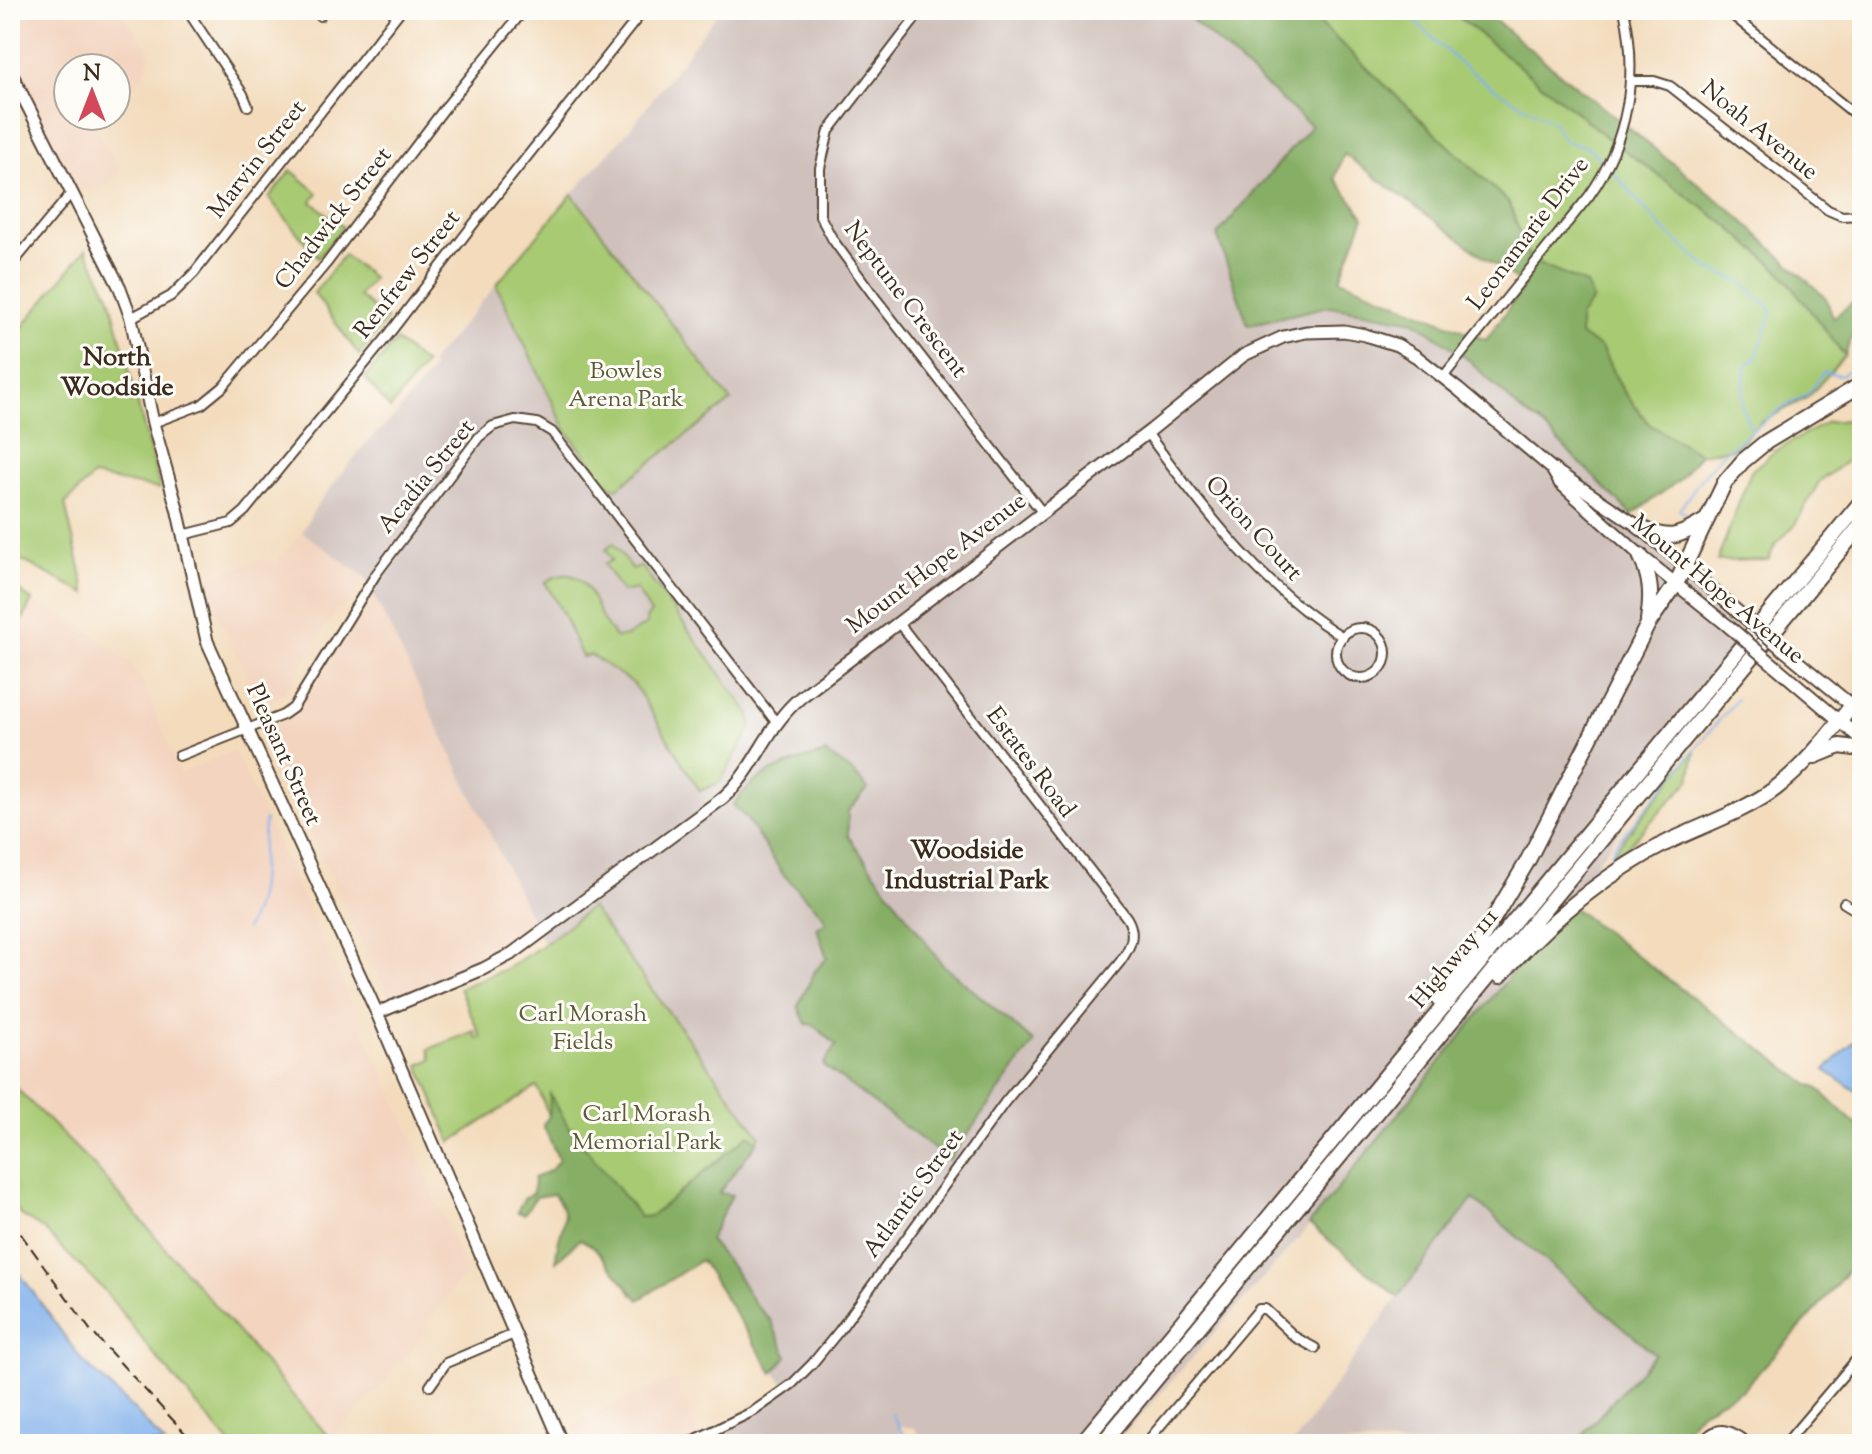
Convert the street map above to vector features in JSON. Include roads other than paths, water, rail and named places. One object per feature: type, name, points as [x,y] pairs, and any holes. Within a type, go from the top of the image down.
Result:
[{"type":"highway","points":[[1369,1097],[1378,1080],[1399,1056],[1499,912],[1536,847],[1648,624],[1676,584],[1725,482],[1753,451],[1862,384]]},
{"type":"highway","name":"Highway 111","points":[[1081,1444],[1862,501]]},
{"type":"highway","points":[[1641,528],[1658,536],[1675,536],[1705,521]]},
{"type":"highway","name":"Highway 111","points":[[1102,1444],[1862,524]]},
{"type":"highway","points":[[1640,555],[1651,586],[1648,624]]},
{"type":"highway","points":[[1796,771],[1838,722],[1857,710],[1862,693]]},
{"type":"highway","points":[[1317,1183],[1506,969],[1566,909],[1631,863],[1761,797],[1828,749],[1840,746],[1862,749]]},
{"type":"street","points":[[187,10],[248,106]]},
{"type":"street","name":"Marvin Street","points":[[131,318],[171,296],[184,285],[401,10]]},
{"type":"street","name":"Chadwick Street","points":[[153,423],[201,405],[223,387],[326,264],[524,10]]},
{"type":"street","name":"Renfrew Street","points":[[183,535],[231,523],[245,511],[386,338],[644,10]]},
{"type":"street","name":"Leonamarie Drive","points":[[1443,377],[1594,189],[1617,144],[1624,123],[1630,81],[1630,47],[1624,10]]},
{"type":"street","points":[[1726,10],[1862,120]]},
{"type":"street","name":"Neptune Crescent","points":[[915,19],[829,131],[820,168],[820,216],[833,240],[868,288],[1042,512]]},
{"type":"street","name":"Pleasant Street","points":[[10,71],[120,288],[131,318],[153,423],[207,641],[377,1013],[562,1444]]},
{"type":"street","name":"Noah Avenue","points":[[1630,81],[1659,82],[1670,86],[1828,210],[1842,216],[1862,215]]},
{"type":"street","points":[[10,105],[21,92]]},
{"type":"street","points":[[10,267],[72,192]]},
{"type":"street","name":"Mount Hope Avenue","points":[[377,1013],[483,969],[530,940],[728,794],[743,776],[776,722],[801,697],[1147,433],[1244,355],[1272,341],[1306,332],[1344,331],[1382,339],[1407,351],[1443,377],[1550,467],[1641,528],[1857,710]]},
{"type":"street","name":"Acadia Street","points":[[179,756],[283,715],[293,708],[376,574],[473,445],[493,426],[515,420],[537,423],[552,432],[776,722]]},
{"type":"street","name":"Orion Court","points":[[1147,433],[1213,520],[1269,582],[1316,621],[1343,637]]},
{"type":"street","name":"Mount Hope Avenue","points":[[1550,467],[1560,483],[1640,555],[1862,740]]},
{"type":"street","name":"Estates Road","points":[[898,622],[1132,927]]},
{"type":"street","points":[[1356,628],[1377,633],[1387,649],[1383,667],[1367,678],[1349,676],[1336,660],[1338,643],[1343,637],[1356,628]]},
{"type":"street","points":[[1844,903],[1862,914]]},
{"type":"street","name":"Atlantic Street","points":[[686,1444],[771,1400],[792,1384],[828,1346],[1005,1102],[1124,957],[1132,941],[1132,927]]},
{"type":"street","points":[[1145,1444],[1259,1309],[1265,1309],[1295,1337],[1315,1348]]},
{"type":"street","points":[[430,1386],[446,1363],[514,1334]]},
{"type":"street","points":[[1785,1444],[1862,1353]]},
{"type":"street","points":[[1701,1444],[1710,1433],[1719,1430],[1732,1432],[1749,1444]]},
{"type":"water","points":[[1862,1033],[1862,1095],[1825,1070]]},
{"type":"water","points":[[10,1260],[81,1359],[165,1444],[10,1444]]},
{"type":"waterway","points":[[1412,10],[1417,23],[1457,61],[1490,86],[1554,123],[1564,141],[1588,147],[1603,162]]},
{"type":"waterway","points":[[1612,171],[1662,228],[1709,269],[1742,282],[1771,309],[1756,357],[1746,366],[1742,405],[1751,431]]},
{"type":"waterway","points":[[1687,514],[1679,510],[1723,453],[1782,408],[1808,394],[1824,372],[1841,375],[1862,362]]},
{"type":"waterway","points":[[1611,855],[1616,844],[1737,699]]},
{"type":"waterway","points":[[246,929],[257,901],[265,820]]},
{"type":"waterway","points":[[891,1413],[906,1444]]},
{"type":"railway","points":[[10,1219],[91,1331],[195,1444]]},
{"type":"district","name":"North Woodside","points":[[117,373]]},
{"type":"district","name":"Woodside Industrial Park","points":[[967,866]]},
{"type":"park label","name":"Bowles Arena Park","points":[[626,386]]},
{"type":"park label","name":"Carl Morash Fields","points":[[583,1029]]},
{"type":"park label","name":"Carl Morash Memorial Park","points":[[647,1129]]}]
